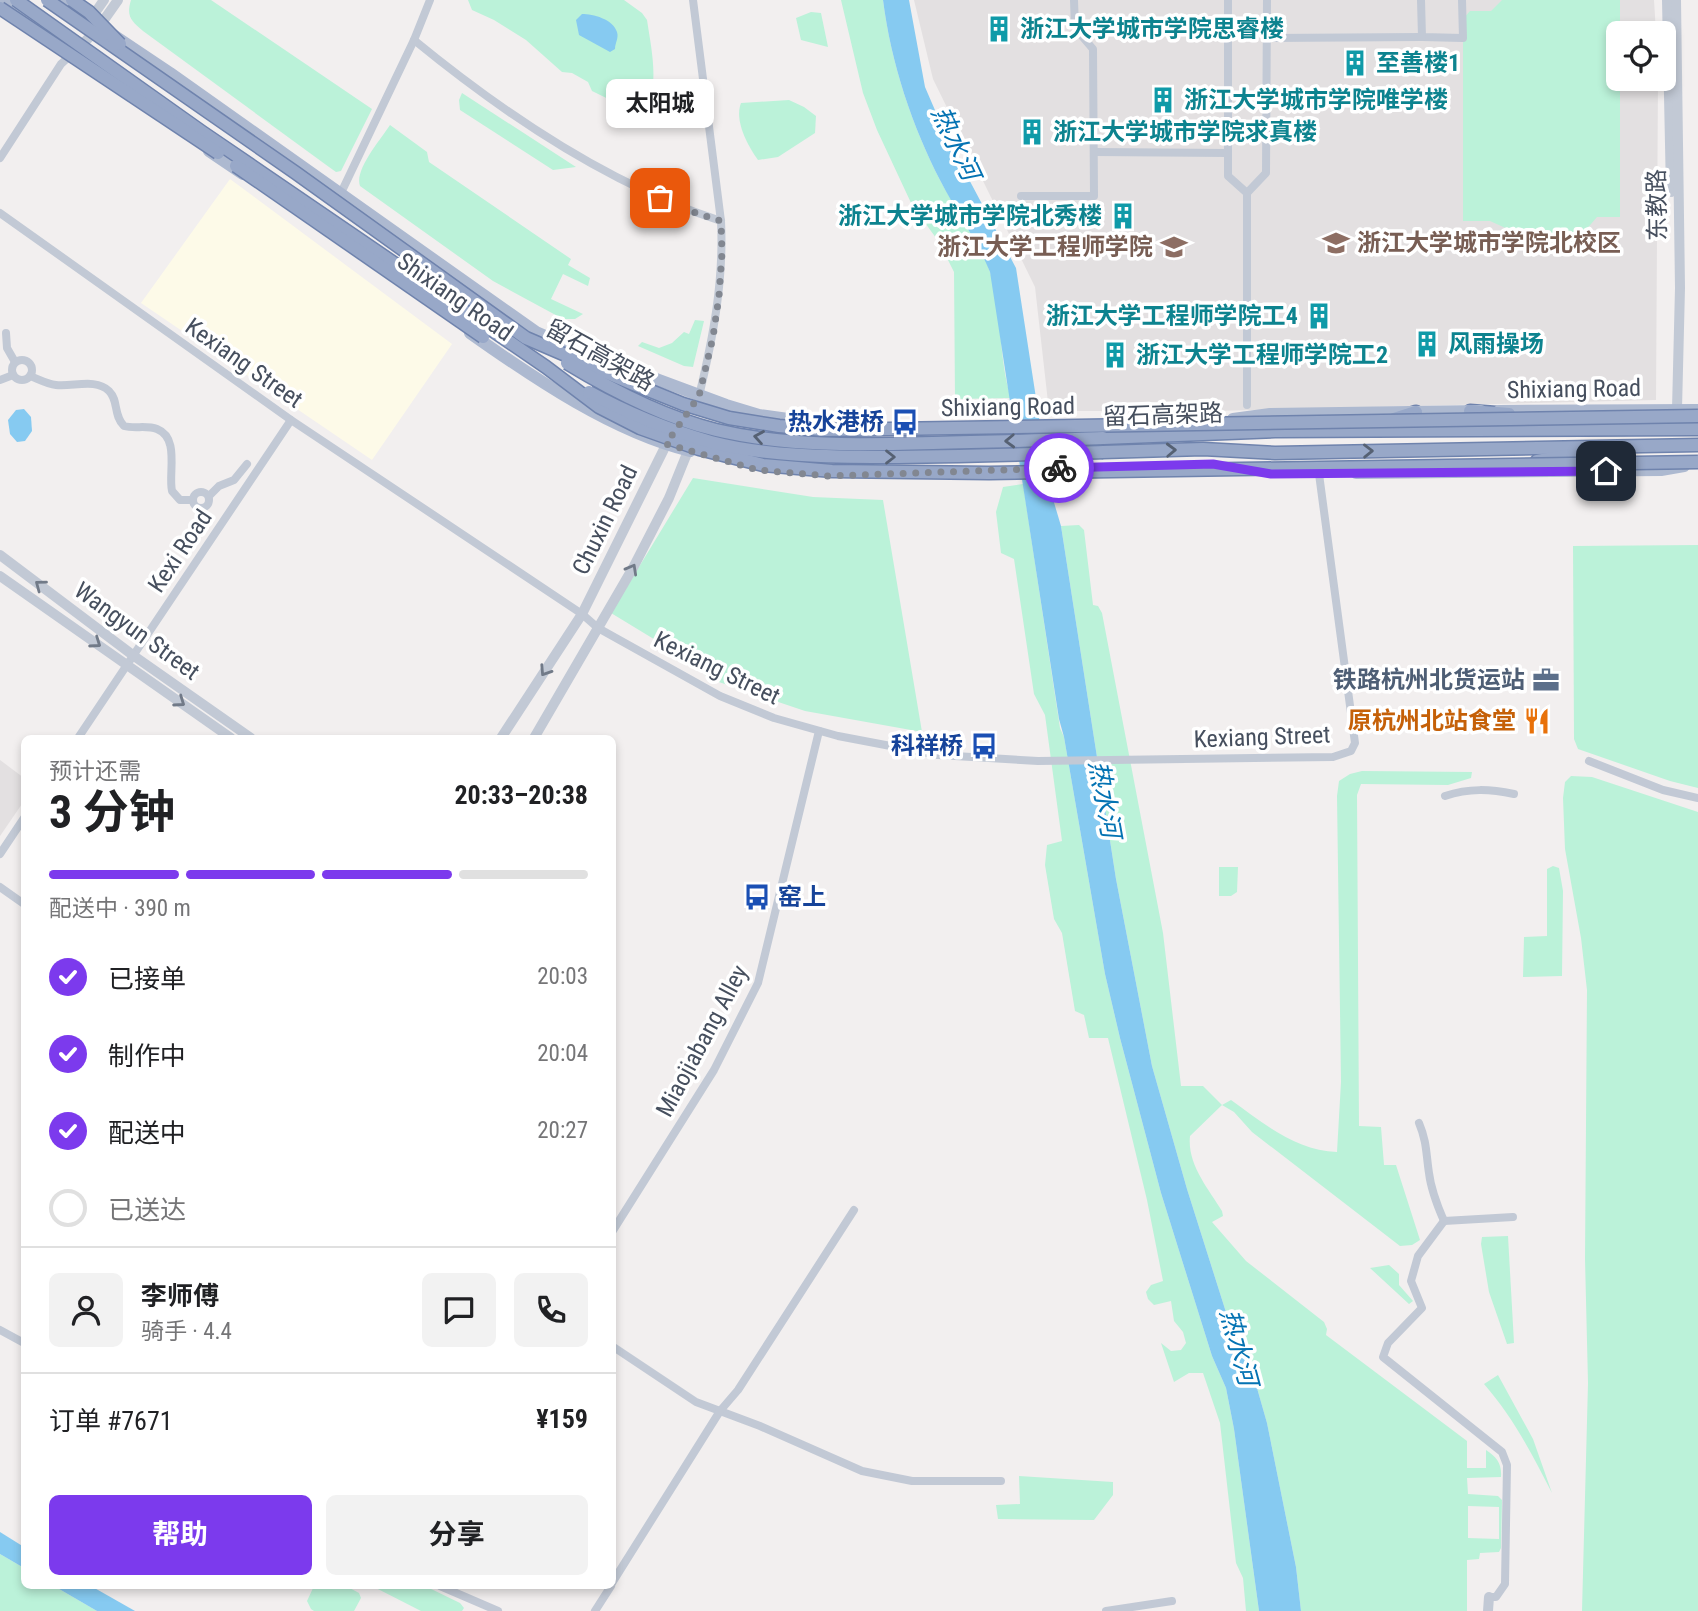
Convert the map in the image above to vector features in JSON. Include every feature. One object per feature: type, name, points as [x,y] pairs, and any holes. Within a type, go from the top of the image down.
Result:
[{"type":"highway","name":"留石高架路","points":[[16,0],[599,407],[640,428],[699,449],[763,465],[832,471],[989,473],[1698,463]]},
{"type":"highway","name":"留石高架路","points":[[47,0],[296,173],[526,338],[608,388],[663,413],[716,430],[783,441],[843,446],[1103,445],[1275,453],[1698,446]]},
{"type":"highway","points":[[72,0],[89,12],[140,65]]},
{"type":"highway","points":[[0,8],[229,160],[484,337],[599,407]]},
{"type":"highway","name":"留石高架路","points":[[526,338],[683,404],[729,418],[813,429],[1698,416]]},
{"type":"highway","name":"留石高架路","points":[[546,368],[610,403],[713,442],[817,456],[949,457],[1275,431],[1666,427],[1698,429]]},
{"type":"highway","points":[[1470,411],[1666,427]]},
{"type":"highway","points":[[1275,431],[1381,423],[1416,412]]},
{"type":"highway","points":[[1496,472],[1568,455],[1666,451],[1698,446]]},
{"type":"highway","points":[[1275,453],[1426,473]]},
{"type":"main road","name":"Shixiang Road","points":[[2,0],[199,143],[509,360],[635,434],[758,470],[829,476],[1213,464],[1271,474],[1319,474],[1661,470],[1698,463]]},
{"type":"main road","name":"Shixiang Road","points":[[61,0],[170,73],[536,332],[699,396],[759,415],[887,431],[1200,424],[1270,414],[1698,410]]},
{"type":"street","points":[[0,158],[61,64],[75,51],[94,23],[104,0]]},
{"type":"street","points":[[94,23],[118,0]]},
{"type":"street","points":[[340,195],[414,40],[430,0]]},
{"type":"street","points":[[694,0],[721,221],[722,253],[713,337],[699,396]]},
{"type":"street","points":[[1021,196],[1094,196],[1093,49],[1075,28],[1074,0]]},
{"type":"street","points":[[1228,0],[1227,176],[1247,193]]},
{"type":"street","points":[[1247,405],[1247,193],[1266,173],[1267,0]]},
{"type":"street","points":[[1421,0],[1422,37]]},
{"type":"street","points":[[1267,38],[1462,38],[1462,0]]},
{"type":"street","name":"东教路","points":[[1667,0],[1674,409]]},
{"type":"street","name":"东教路","points":[[1674,409],[1680,288],[1676,0]]},
{"type":"street","points":[[414,40],[456,74],[596,166],[681,208],[721,221]]},
{"type":"street","points":[[1094,152],[1227,153]]},
{"type":"street","name":"Kexiang Street","points":[[0,213],[291,420],[582,614],[598,628],[720,696],[774,718],[819,731],[938,755],[1038,761],[1142,760],[1333,757],[1351,751],[1355,743],[1319,474]]},
{"type":"street","points":[[6,333],[7,348],[15,362],[13,376]]},
{"type":"street","points":[[0,380],[13,376],[23,380],[30,376],[30,363],[25,360],[15,362]]},
{"type":"street","points":[[30,376],[57,385],[94,384],[107,389],[113,396],[115,415],[124,426],[157,429],[168,439],[171,446],[172,491],[180,500],[193,500]]},
{"type":"street","name":"Chuxin Road","points":[[503,735],[582,614],[666,444],[699,396]]},
{"type":"street","name":"Chuxin Road","points":[[536,735],[634,566],[668,498],[689,451],[699,396]]},
{"type":"street","name":"Kexi Road","points":[[80,735],[291,420]]},
{"type":"street","points":[[209,496],[219,486],[234,480],[247,464]]},
{"type":"street","points":[[203,491],[209,496],[210,502],[204,508],[195,506],[193,500],[195,494],[203,491]]},
{"type":"street","name":"Wangyun Street","points":[[0,555],[228,735]]},
{"type":"street","name":"Wangyun Street","points":[[0,576],[246,735]]},
{"type":"street","name":"Miaojiabang Alley","points":[[616,1226],[714,1070],[758,983],[819,731]]},
{"type":"street","points":[[1589,761],[1662,790],[1698,798]]},
{"type":"street","points":[[1446,796],[1462,790],[1493,789],[1514,794]]},
{"type":"street","points":[[0,854],[21,822]]},
{"type":"street","points":[[0,887],[21,902]]},
{"type":"street","points":[[1419,1124],[1426,1139],[1434,1199],[1444,1221]]},
{"type":"street","points":[[616,1578],[720,1412],[738,1390],[854,1210]]},
{"type":"street","points":[[1444,1221],[1513,1217]]},
{"type":"street","points":[[1444,1221],[1418,1256],[1411,1281],[1422,1308],[1388,1343],[1383,1357],[1502,1452],[1507,1465],[1505,1584],[1496,1597],[1489,1598],[1488,1611]]},
{"type":"street","points":[[0,1330],[21,1341]]},
{"type":"street","points":[[616,1349],[695,1402],[761,1426],[862,1471],[912,1480],[1001,1480]]},
{"type":"street","points":[[447,1589],[499,1611]]},
{"type":"street","points":[[595,1611],[609,1589]]},
{"type":"street","points":[[1106,1611],[1172,1601]]},
{"type":"shaded area","name":"浙江大学城市学院北校区","points":[[914,0],[1654,0],[1655,21],[1606,21],[1606,91],[1658,91],[1656,400],[1214,411],[1049,411],[1035,287],[933,79]]},
{"type":"shaded area","points":[[230,179],[452,344],[372,460],[141,303]]},
{"type":"shaded area","points":[[0,760],[21,776],[21,805],[0,836]]},
{"type":"green space","points":[[131,0],[211,0],[372,109],[341,171],[336,172],[143,31],[131,18]]},
{"type":"green space","points":[[468,0],[624,0],[647,20],[653,78],[646,113],[637,113],[592,91],[588,82],[572,73],[562,72],[526,40],[472,10]]},
{"type":"green space","points":[[841,0],[883,0],[897,71],[921,139],[990,272],[1011,398],[955,399],[954,272],[939,242],[912,205],[877,130],[863,93]]},
{"type":"green space","points":[[1502,0],[1620,0],[1620,21],[1606,21],[1606,91],[1620,91],[1620,217],[1597,217],[1585,231],[1562,239],[1530,239],[1490,221],[1463,221],[1463,19],[1470,11],[1491,11]]},
{"type":"green space","points":[[811,12],[821,13],[828,47],[801,40],[796,18]]},
{"type":"green space","points":[[462,93],[576,167],[553,170],[460,110],[459,100]]},
{"type":"green space","points":[[789,100],[816,116],[815,133],[778,157],[758,160],[746,141],[741,125],[741,103]]},
{"type":"green space","points":[[390,125],[427,152],[429,162],[571,259],[568,265],[590,278],[588,286],[563,274],[551,299],[583,314],[575,319],[563,319],[493,281],[360,186],[359,179],[364,163]]},
{"type":"green space","points":[[695,320],[704,321],[693,367],[684,366],[638,346],[642,342],[659,348],[672,343],[684,332],[689,334]]},
{"type":"green space","points":[[693,478],[813,497],[883,500],[922,732],[805,711],[710,679],[685,658],[611,613]]},
{"type":"green space","points":[[1023,484],[1060,728],[1064,737],[1105,974],[1161,1193],[1212,1356],[1226,1388],[1259,1611],[1246,1611],[1243,1578],[1236,1563],[1220,1423],[1203,1373],[1189,1373],[1174,1382],[1161,1343],[1171,1351],[1181,1350],[1186,1343],[1183,1332],[1174,1321],[1171,1301],[1154,1305],[1146,1292],[1151,1285],[1163,1281],[1147,1200],[1108,1038],[1089,1038],[1084,1015],[1075,1011],[1062,933],[1054,919],[1045,865],[1047,845],[1062,841],[1045,715],[1034,694],[1014,559],[1001,553],[996,512],[1003,487]]},
{"type":"green space","points":[[1079,525],[1084,530],[1093,605],[1098,606],[1102,613],[1163,933],[1181,1086],[1203,1086],[1222,1105],[1190,1136],[1195,1166],[1222,1211],[1223,1216],[1212,1222],[1246,1261],[1324,1322],[1326,1335],[1467,1441],[1467,1468],[1486,1468],[1486,1450],[1498,1461],[1501,1477],[1467,1478],[1468,1494],[1498,1496],[1502,1500],[1499,1552],[1480,1553],[1479,1559],[1467,1560],[1467,1611],[1301,1611],[1296,1567],[1267,1423],[1255,1381],[1231,1328],[1152,1066],[1116,879],[1061,526]],"holes":[[[1468,1506],[1499,1507],[1499,1539],[1468,1538]]]},
{"type":"green space","points":[[1698,545],[1698,788],[1578,749],[1574,739],[1573,546]]},
{"type":"green space","points":[[1362,771],[1472,772],[1471,778],[1448,785],[1361,784],[1357,795],[1359,1126],[1381,1127],[1384,1165],[1396,1165],[1420,1240],[1412,1245],[1400,1246],[1252,1132],[1234,1112],[1222,1105],[1231,1100],[1294,1141],[1308,1147],[1337,1152],[1341,1082],[1339,781]]},
{"type":"green space","points":[[1571,776],[1592,777],[1698,812],[1698,1611],[1582,1611],[1588,1383],[1585,1259],[1587,990],[1565,849],[1563,798],[1565,782]]},
{"type":"green space","points":[[1553,866],[1559,868],[1563,891],[1562,976],[1523,977],[1524,937],[1547,936],[1547,869]]},
{"type":"green space","points":[[1219,867],[1238,867],[1237,892],[1231,896],[1219,896]]},
{"type":"green space","points":[[1508,1236],[1514,1343],[1507,1344],[1489,1292],[1481,1244],[1482,1237]]},
{"type":"green space","points":[[1389,1265],[1399,1274],[1399,1285],[1413,1301],[1409,1304],[1370,1268]]},
{"type":"green space","points":[[1498,1375],[1533,1439],[1552,1493],[1513,1423],[1484,1384]]},
{"type":"green space","points":[[1019,1476],[1113,1482],[1113,1495],[1094,1520],[998,1519],[996,1505],[1020,1504]]},
{"type":"green space","points":[[0,1554],[21,1566],[21,1589],[59,1589],[97,1611],[0,1611]]},
{"type":"green space","points":[[313,1589],[352,1589],[359,1593],[361,1598],[354,1611],[314,1611],[307,1601]]},
{"type":"green space","points":[[378,1589],[431,1589],[460,1603],[464,1608],[462,1611],[421,1611]]},
{"type":"water","name":"热水河","points":[[883,0],[909,0],[925,87],[947,138],[1016,268],[1050,489],[1061,526],[1116,879],[1152,1066],[1231,1328],[1255,1381],[1267,1423],[1296,1567],[1301,1611],[1259,1611],[1226,1388],[1212,1356],[1161,1193],[1105,974],[1059,719],[990,272],[921,139],[897,71]]},
{"type":"water","points":[[582,14],[597,16],[615,27],[615,49],[610,52],[579,35],[576,20]]},
{"type":"water","points":[[24,409],[31,417],[32,431],[25,441],[17,442],[10,434],[8,420],[16,410]]},
{"type":"water","points":[[0,1532],[21,1545],[21,1566],[0,1554]]},
{"type":"water","points":[[59,1589],[96,1589],[135,1611],[97,1611]]},
{"type":"way so far","points":[[660,198],[721,221],[722,253],[713,337],[699,396],[666,444],[758,470],[829,476],[1059,468]]},
{"type":"place","name":"浙江大学城市学院思睿楼","points":[[999,29]]},
{"type":"place","name":"至善楼1","points":[[1355,63]]},
{"type":"place","name":"浙江大学城市学院唯学楼","points":[[1163,100]]},
{"type":"place","name":"浙江大学城市学院求真楼","points":[[1032,132]]},
{"type":"place","name":"太阳城","points":[[660,198]]},
{"type":"place","name":"浙江大学城市学院北秀楼","points":[[1123,216]]},
{"type":"place","name":"浙江大学城市学院北校区","points":[[1336,243]]},
{"type":"place","name":"浙江大学工程师学院","points":[[1174,247]]},
{"type":"place","name":"浙江大学工程师学院工4","points":[[1319,316]]},
{"type":"place","name":"风雨操场","points":[[1427,344]]},
{"type":"place","name":"浙江大学工程师学院工2","points":[[1115,355]]},
{"type":"place","name":"热水港桥","points":[[905,422]]},
{"type":"place","name":"铁路杭州北货运站","points":[[1546,680]]},
{"type":"place","name":"原杭州北站食堂","points":[[1537,721]]},
{"type":"place","name":"科祥桥","points":[[984,746]]},
{"type":"place","name":"窑上","points":[[757,897]]},
{"type":"route","points":[[1059,468],[1213,464],[1271,474],[1606,471]]}]
